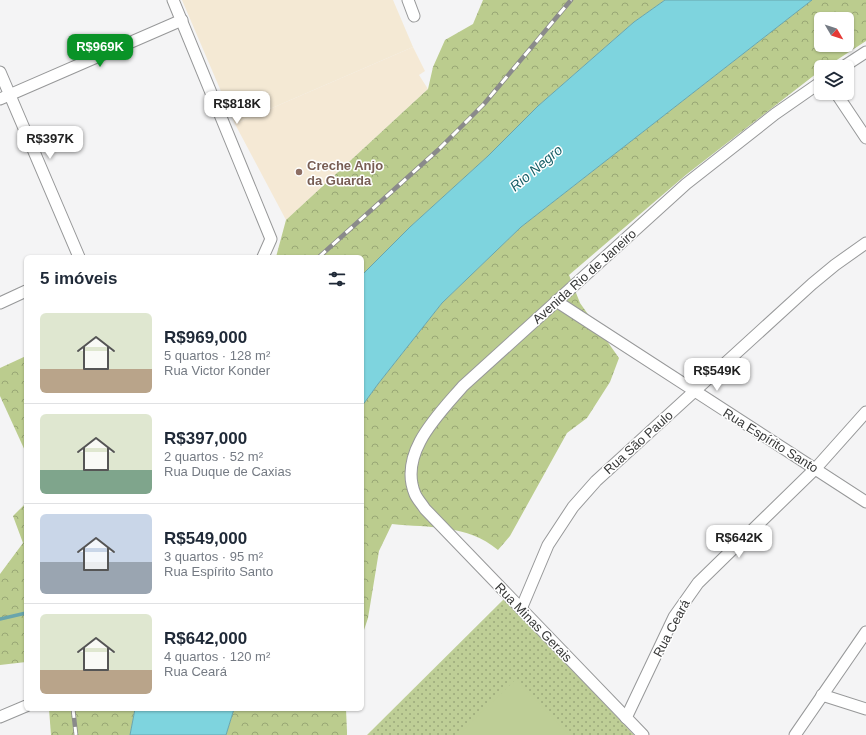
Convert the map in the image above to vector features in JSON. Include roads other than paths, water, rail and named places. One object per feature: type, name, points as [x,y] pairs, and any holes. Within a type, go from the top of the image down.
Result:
[{"type":"street","points":[[173,0],[271,239],[264,255]]},
{"type":"street","points":[[408,0],[414,16]]},
{"type":"street","points":[[5,96],[182,20]]},
{"type":"street","points":[[854,60],[866,52]]},
{"type":"street","points":[[0,72],[5,96],[78,255]]},
{"type":"street","name":"Avenida Rio de Janeiro","points":[[425,509],[415,493],[412,475],[412,458],[423,436],[463,386],[704,169],[814,87]]},
{"type":"street","points":[[841,100],[866,138]]},
{"type":"street","name":"Rua São Paulo","points":[[521,609],[548,545],[573,507],[596,481],[812,284],[835,265],[866,243]]},
{"type":"street","points":[[0,303],[24,292]]},
{"type":"street","name":"Rua Espírito Santo","points":[[556,301],[694,392],[816,468],[866,502]]},
{"type":"street","name":"Rua Ceará","points":[[626,718],[674,617],[684,600],[698,583],[816,468],[866,412]]},
{"type":"street","name":"Rua Minas Gerais","points":[[425,509],[643,735]]},
{"type":"street","points":[[795,735],[866,632]]},
{"type":"street","points":[[822,695],[866,709]]},
{"type":"street","points":[[0,717],[24,707]]},
{"type":"water","name":"Rio Negro","points":[[665,0],[812,0],[521,227],[442,303],[364,403],[364,273],[410,227],[488,156],[538,106],[634,22]]},
{"type":"water","points":[[135,711],[233,711],[226,735],[130,735]]},
{"type":"waterway","points":[[0,619],[24,613]]},
{"type":"railway","points":[[321,255],[438,150],[484,104],[571,0]]},
{"type":"railway","points":[[73,711],[76,735]]},
{"type":"place","name":"Creche Anjo da Guarda","points":[[299,172]]}]
